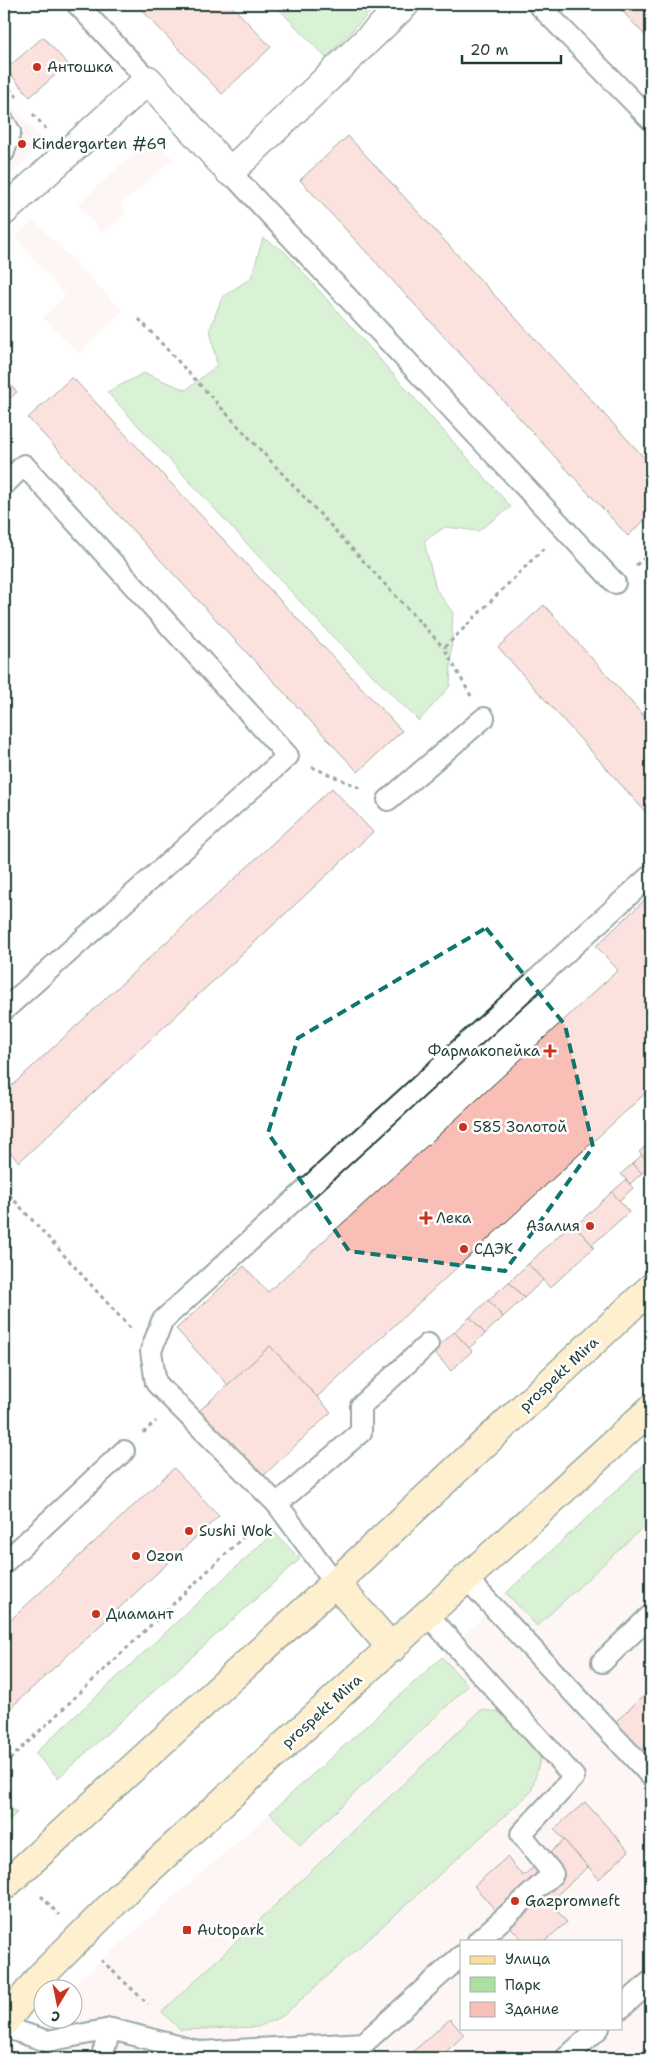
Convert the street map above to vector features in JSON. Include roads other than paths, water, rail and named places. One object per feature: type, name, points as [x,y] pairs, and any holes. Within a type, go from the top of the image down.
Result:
[{"type":"main road","name":"prospekt Mira","points":[[4,1886],[335,1583],[651,1288]]},
{"type":"main road","name":"prospekt Mira","points":[[4,2025],[39,1978],[132,1885],[651,1409]]},
{"type":"main road","points":[[335,1583],[392,1648]]},
{"type":"street","points":[[4,211],[148,80],[230,172],[405,4]]},
{"type":"lane","points":[[77,4],[148,80]]},
{"type":"lane","points":[[538,4],[651,120]]},
{"type":"lane","points":[[4,122],[10,132],[4,152]]},
{"type":"lane","points":[[230,172],[615,583]]},
{"type":"lane","points":[[4,485],[24,465],[288,756],[4,1010]]},
{"type":"lane","points":[[388,800],[484,718]]},
{"type":"lane","points":[[335,1583],[277,1504],[156,1383],[152,1351],[162,1321],[651,875]]},
{"type":"lane","points":[[277,1504],[362,1432],[361,1406],[428,1344]]},
{"type":"lane","points":[[4,1563],[124,1451]]},
{"type":"lane","points":[[466,1578],[651,1776]]},
{"type":"lane","points":[[427,1614],[574,1777],[521,1834],[553,1874],[479,1940]]},
{"type":"lane","points":[[602,1662],[651,1615]]},
{"type":"lane","points":[[4,2025],[47,2041],[111,2029],[201,2052],[364,2043],[460,1957]]},
{"type":"lane","points":[[622,2007],[651,1981]]},
{"type":"lane","points":[[101,2058],[111,2029]]},
{"type":"lane","points":[[111,2029],[180,2058]]},
{"type":"lane","points":[[566,2058],[597,2030]]},
{"type":"place","name":"Антошка","points":[[37,67]]},
{"type":"place","name":"Kindergarten #69","points":[[22,144]]},
{"type":"place","name":"Фармакопейка","points":[[550,1051]]},
{"type":"place","name":"585 Золотой","points":[[463,1127]]},
{"type":"place","name":"Лека","points":[[426,1218]]},
{"type":"place","name":"Азалия","points":[[590,1226]]},
{"type":"place","name":"СДЭК","points":[[464,1249]]},
{"type":"place","name":"Sushi Wok","points":[[189,1531]]},
{"type":"place","name":"Ozon","points":[[136,1556]]},
{"type":"place","name":"Диамант","points":[[96,1614]]},
{"type":"place","name":"Gazpromneft","points":[[515,1901]]},
{"type":"place","name":"Autopark","points":[[187,1930]]}]
